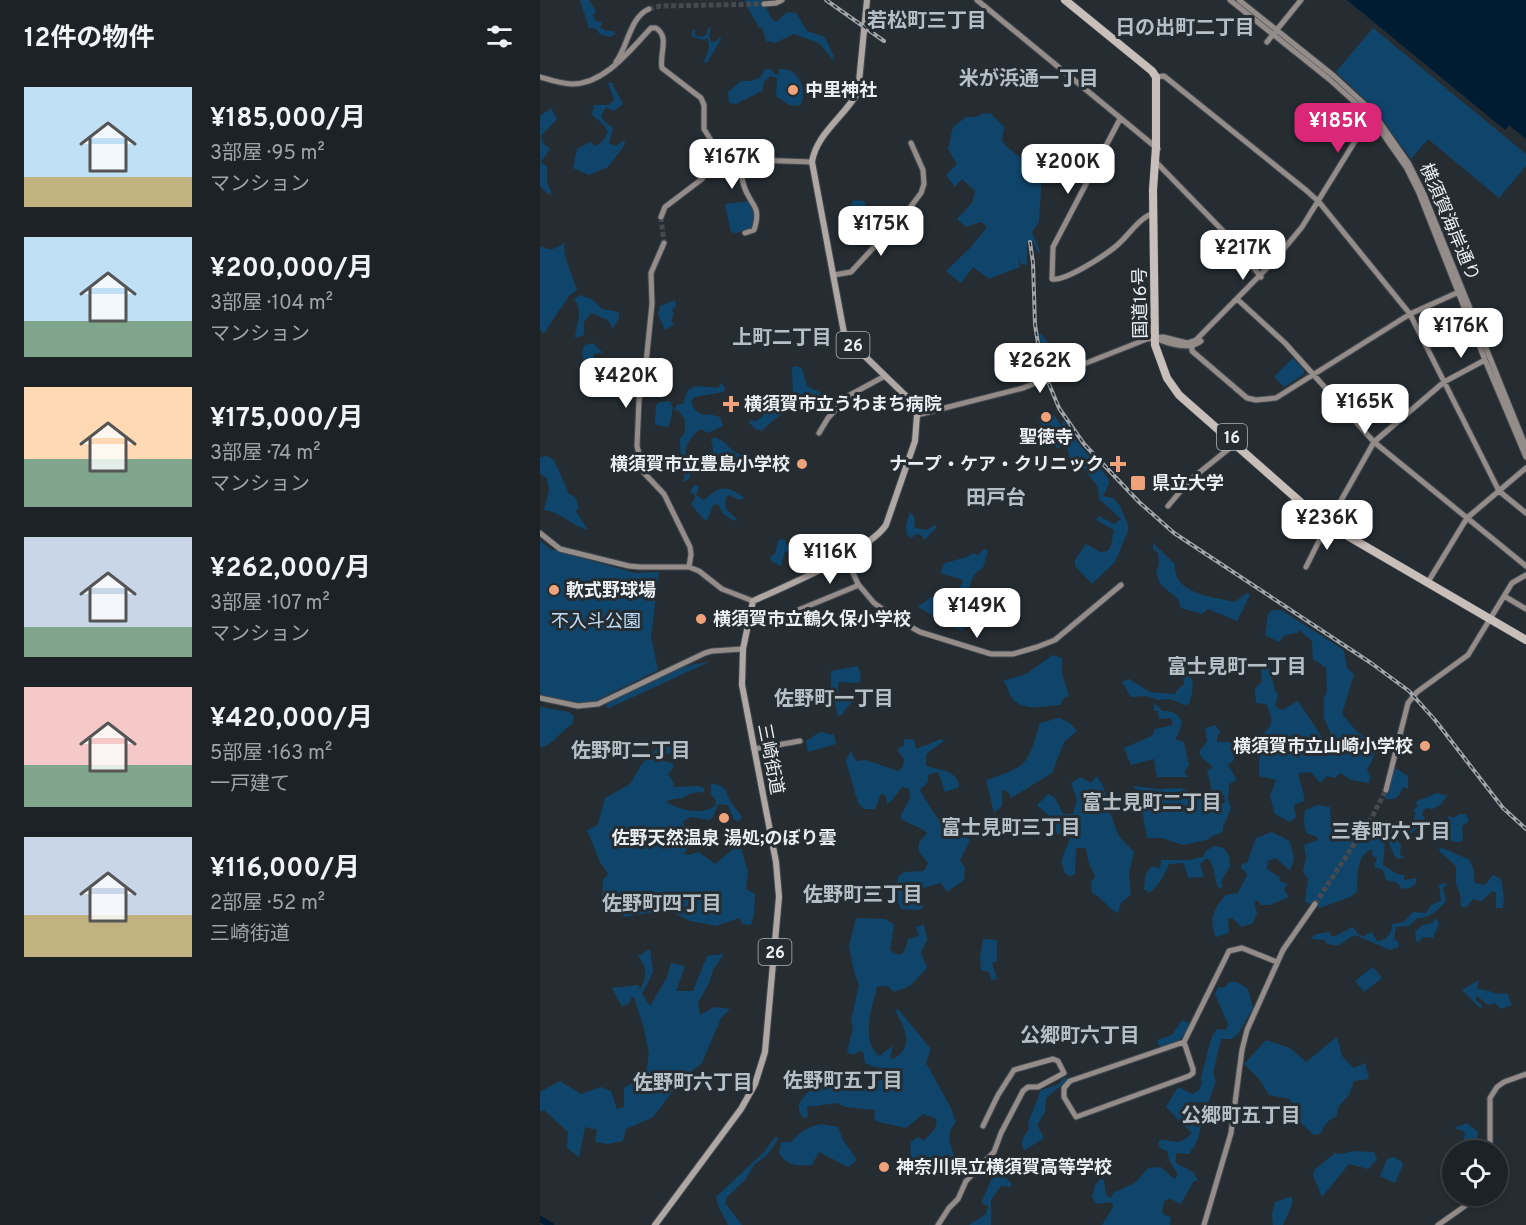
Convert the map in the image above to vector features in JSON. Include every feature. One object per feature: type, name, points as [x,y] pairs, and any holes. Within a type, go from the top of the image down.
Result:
[{"type":"highway","points":[[1065,0],[1158,77]]},
{"type":"highway","points":[[1072,0],[1155,68],[1158,77]]},
{"type":"highway","name":"国道16号","points":[[1158,77],[1155,213],[1158,338],[1170,375],[1181,392],[1236,443],[1329,522],[1491,617],[1526,635]]},
{"type":"highway","name":"国道16号","points":[[1491,617],[1526,640]]},
{"type":"main road","points":[[812,162],[816,146],[858,92],[868,2]]},
{"type":"main road","name":"26","points":[[812,162],[846,338],[914,405],[918,415]]},
{"type":"main road","points":[[753,601],[799,581],[882,532],[915,441],[918,415]]},
{"type":"main road","name":"三崎街道","points":[[655,1225],[741,1109],[755,1084],[765,1052],[779,897],[776,862],[742,684],[743,649],[753,601]]},
{"type":"street","points":[[764,4],[782,0]]},
{"type":"street","points":[[977,0],[1157,148]]},
{"type":"street","points":[[1230,0],[1334,76],[1373,116],[1406,167],[1414,184],[1461,291],[1526,457]]},
{"type":"street","points":[[1239,0],[1275,33]]},
{"type":"street","points":[[1267,42],[1301,0]]},
{"type":"street","points":[[613,66],[626,46],[636,19],[649,9]]},
{"type":"street","points":[[540,77],[567,83],[581,83],[590,80],[625,58],[651,28],[659,29],[664,36],[662,68],[701,98],[704,105],[704,129],[718,152],[745,158],[793,163],[812,162]]},
{"type":"street","points":[[1158,77],[1164,76],[1173,82],[1320,203],[1410,314],[1499,491],[1526,513]]},
{"type":"street","points":[[1373,116],[1320,203],[1261,277],[1192,345],[1192,351],[1247,398],[1257,400],[1276,398],[1410,314],[1461,291]]},
{"type":"street","points":[[1120,119],[1053,247],[1052,279],[1067,277],[1110,250],[1145,216],[1155,213]]},
{"type":"street","points":[[834,276],[851,272],[918,198],[923,189],[923,170],[911,143]]},
{"type":"street","points":[[661,217],[665,207],[702,179],[718,152]]},
{"type":"street","points":[[745,158],[741,172],[742,181],[744,190],[756,210],[757,220],[754,230],[745,233]]},
{"type":"street","points":[[1157,161],[1227,235],[1261,277]]},
{"type":"street","points":[[664,243],[651,273],[652,304],[645,373],[639,400],[637,446],[644,473],[664,494],[691,551],[689,567]]},
{"type":"street","points":[[1238,300],[1285,343],[1374,442],[1526,566]]},
{"type":"street","points":[[1158,338],[1192,345]]},
{"type":"street","points":[[918,415],[1023,388],[1147,339],[1158,338],[1192,345]]},
{"type":"street","points":[[1306,567],[1374,442],[1444,382],[1487,359]]},
{"type":"street","points":[[1487,359],[1526,447]]},
{"type":"street","points":[[819,433],[828,418],[848,396],[885,376]]},
{"type":"street","points":[[1168,506],[1190,480],[1236,443]]},
{"type":"street","points":[[1429,581],[1467,518],[1526,468]]},
{"type":"street","points":[[540,533],[560,549],[629,566],[689,567],[699,571],[722,590],[753,601]]},
{"type":"street","points":[[845,555],[860,585],[873,603],[920,632],[983,652],[1004,655],[1029,650],[1054,640],[1121,585]]},
{"type":"street","points":[[1386,790],[1408,703],[1417,692],[1461,661],[1473,648],[1512,583],[1526,575]]},
{"type":"street","points":[[762,625],[860,585]]},
{"type":"street","points":[[1504,596],[1526,609]]},
{"type":"street","points":[[540,698],[578,706],[598,704],[705,653],[743,649]]},
{"type":"street","points":[[754,749],[800,741]]},
{"type":"street","points":[[1204,1225],[1231,1134],[1244,1040],[1277,962],[1315,904]]},
{"type":"street","points":[[1184,1042],[1070,1081],[1064,1088],[1064,1097],[1076,1117],[1189,1076],[1193,1069],[1184,1042],[1229,951],[1242,948],[1277,962]]},
{"type":"street","points":[[938,1225],[958,1199],[966,1181],[994,1152],[1001,1133],[1023,1091],[1038,1087],[1064,1073],[1058,1061],[1053,1059],[1014,1070],[998,1095],[983,1126]]},
{"type":"street","points":[[1490,1140],[1490,1098],[1497,1087],[1504,1082],[1526,1074]]},
{"type":"street","points":[[1438,1225],[1466,1206]]},
{"type":"green space","points":[[580,0],[589,0],[596,11],[593,16],[597,22],[601,21],[600,27],[606,31],[614,31],[616,34],[609,37],[600,34],[595,28],[589,28]]},
{"type":"green space","points":[[745,0],[763,0],[771,18],[776,22],[787,12],[796,13],[807,31],[825,37],[834,57],[833,60],[819,43],[794,34],[775,43],[766,41],[762,27],[759,28]]},
{"type":"green space","points":[[711,27],[709,35],[711,42],[717,41],[720,37],[721,39],[707,63],[704,62],[709,48],[708,38],[703,40],[691,36],[693,29],[695,29],[695,35],[701,37],[706,35],[708,28]]},
{"type":"green space","points":[[1373,28],[1526,154],[1526,166],[1499,198],[1428,139],[1411,159],[1372,106],[1336,72]]},
{"type":"green space","points":[[771,69],[776,75],[779,74],[778,69],[784,69],[797,76],[803,91],[800,106],[789,105],[776,96],[777,78],[770,76],[764,82],[762,91],[736,104],[729,103],[728,92],[741,81],[760,78],[764,70]]},
{"type":"green space","points":[[608,83],[612,83],[623,104],[614,111],[606,107],[601,116],[613,128],[609,143],[616,146],[625,140],[624,146],[608,167],[589,175],[573,168],[577,149],[590,142],[595,146],[602,142],[608,132],[603,124],[592,115],[594,105],[609,105],[614,99]]},
{"type":"green space","points":[[551,108],[557,119],[541,136],[543,143],[550,149],[541,162],[547,167],[547,182],[552,195],[540,186],[540,116]]},
{"type":"green space","points":[[990,113],[1004,127],[1002,141],[1006,146],[1042,175],[1039,222],[1032,232],[1040,251],[1039,254],[1033,241],[1027,242],[1027,265],[1021,264],[1018,253],[1020,267],[989,279],[973,267],[961,283],[946,271],[970,248],[987,227],[981,222],[966,227],[957,219],[972,203],[975,191],[962,179],[955,187],[946,175],[957,164],[948,149],[953,127],[966,117],[977,117]]},
{"type":"green space","points":[[853,200],[864,201],[868,210],[871,210],[869,217],[846,218]]},
{"type":"green space","points":[[749,201],[755,214],[753,228],[736,233],[731,232],[725,204]]},
{"type":"green space","points":[[565,243],[566,259],[577,290],[569,296],[544,333],[540,330],[540,246],[552,249]]},
{"type":"green space","points":[[581,295],[593,300],[602,309],[619,312],[619,318],[613,329],[608,320],[591,313],[584,322],[584,335],[575,338],[579,308],[574,299]]},
{"type":"green space","points":[[675,300],[676,306],[672,310],[674,314],[671,320],[674,324],[665,330],[658,314],[660,306]]},
{"type":"green space","points":[[1039,332],[1047,341],[1053,355],[1053,372],[1049,374],[1044,360]]},
{"type":"green space","points":[[593,343],[603,353],[594,354],[590,371],[582,378],[585,372],[582,351],[585,345]]},
{"type":"green space","points":[[1293,358],[1304,370],[1304,374],[1284,387],[1274,377]]},
{"type":"green space","points":[[796,366],[802,368],[807,386],[821,393],[816,403],[794,407],[762,431],[756,429],[749,423],[751,420],[757,421],[777,403],[789,400],[793,395],[792,368]]},
{"type":"green space","points":[[721,383],[725,388],[724,392],[694,397],[691,402],[700,413],[720,417],[723,426],[708,433],[700,429],[691,438],[686,453],[689,463],[694,468],[688,480],[683,482],[686,468],[681,463],[680,439],[685,432],[685,420],[680,412],[674,409],[677,405],[684,403],[688,391],[692,388],[701,386],[718,388]]},
{"type":"green space","points":[[670,401],[673,408],[669,427],[655,425],[656,405],[659,402]]},
{"type":"green space","points":[[1050,413],[1061,425],[1064,421],[1074,438],[1108,478],[1109,484],[1103,496],[1113,498],[1120,506],[1128,525],[1128,531],[1115,562],[1092,584],[1075,566],[1075,560],[1086,544],[1100,552],[1108,551],[1114,530],[1096,520],[1099,516],[1114,524],[1121,519],[1099,499],[1098,487],[1082,466],[1074,468],[1063,438],[1065,446],[1057,448],[1052,442],[1048,444],[1038,417]]},
{"type":"green space","points":[[715,437],[733,451],[746,457],[743,460],[732,462],[722,472],[717,472],[711,440]]},
{"type":"green space","points":[[547,456],[554,460],[569,494],[575,497],[579,507],[576,511],[588,530],[556,513],[544,510],[549,491],[547,478],[540,474],[540,457]]},
{"type":"green space","points":[[696,484],[699,488],[696,495],[704,500],[724,488],[745,498],[739,500],[729,495],[726,497],[726,507],[737,519],[735,521],[723,514],[719,505],[714,504],[707,520],[703,519],[691,504],[695,495],[690,491]]},
{"type":"green space","points":[[910,512],[914,516],[915,528],[927,530],[934,525],[937,527],[924,540],[921,535],[916,534],[912,538],[907,535],[906,525]]},
{"type":"green space","points":[[797,536],[823,539],[814,546],[785,552],[781,566],[771,561],[770,557],[775,554],[778,540],[784,539],[788,546],[798,544]]},
{"type":"green space","name":"不入斗公園","points":[[540,540],[550,549],[635,573],[659,572],[651,637],[658,670],[595,701],[583,703],[540,696]]},
{"type":"green space","points":[[1153,543],[1175,564],[1180,582],[1187,588],[1206,596],[1235,602],[1247,593],[1250,594],[1238,620],[1208,609],[1202,614],[1181,608],[1178,599],[1161,585],[1156,573],[1159,564],[1158,553],[1153,549]]},
{"type":"green space","points":[[984,549],[988,551],[983,568],[974,575],[964,616],[959,624],[963,627],[963,631],[918,607],[931,597],[949,605],[963,580],[940,573],[945,563],[973,553],[978,555]]},
{"type":"green space","points":[[1273,610],[1281,610],[1344,650],[1347,668],[1354,674],[1342,714],[1357,732],[1377,745],[1367,770],[1371,777],[1369,783],[1351,780],[1340,773],[1335,778],[1327,776],[1320,783],[1311,772],[1299,773],[1304,801],[1294,805],[1296,817],[1290,822],[1275,814],[1270,796],[1276,780],[1259,776],[1261,742],[1271,722],[1266,704],[1256,703],[1255,688],[1262,682],[1260,661],[1269,665],[1278,695],[1275,706],[1282,710],[1298,701],[1324,740],[1331,734],[1324,718],[1324,699],[1327,690],[1326,668],[1313,659],[1312,641],[1299,630],[1297,633],[1285,635],[1279,642],[1265,635],[1268,614]]},
{"type":"green space","points":[[1053,655],[1062,658],[1062,673],[1069,696],[1064,698],[1060,705],[1028,707],[1017,702],[1003,681],[1026,674]]},
{"type":"green space","points":[[709,662],[609,708],[606,707],[607,704],[670,672]]},
{"type":"green space","points":[[858,666],[861,677],[859,683],[838,682],[838,694],[850,697],[852,702],[842,715],[838,716],[831,686],[831,671]]},
{"type":"green space","points":[[1171,667],[1179,671],[1186,670],[1191,678],[1192,690],[1189,704],[1184,705],[1171,699],[1131,697],[1122,682],[1129,679],[1150,692],[1175,694],[1184,684],[1184,679],[1171,676],[1168,672]]},
{"type":"green space","points":[[1154,703],[1163,711],[1175,713],[1182,722],[1175,739],[1184,742],[1189,765],[1184,773],[1189,777],[1157,777],[1154,759],[1131,765],[1124,748],[1152,736],[1155,729],[1173,725],[1171,718],[1159,719],[1158,711],[1154,711]]},
{"type":"green space","points":[[540,707],[569,712],[574,717],[572,724],[549,744],[540,748]]},
{"type":"green space","points":[[1059,718],[1070,723],[1077,731],[1064,742],[1052,773],[1011,798],[1008,792],[1002,790],[1002,806],[994,813],[986,780],[1019,767],[1029,756],[1040,723]]},
{"type":"green space","points":[[1215,725],[1220,731],[1217,742],[1235,742],[1234,760],[1228,765],[1237,780],[1229,784],[1228,799],[1231,808],[1223,832],[1207,840],[1183,845],[1162,838],[1147,838],[1141,804],[1145,798],[1133,786],[1158,789],[1182,788],[1206,798],[1206,803],[1216,807],[1225,802],[1224,795],[1212,791],[1207,770],[1213,767],[1202,758],[1199,752],[1207,741],[1205,728]]},
{"type":"green space","points":[[820,732],[834,735],[836,744],[808,752],[806,741]]},
{"type":"green space","points":[[904,739],[914,740],[916,749],[941,739],[944,741],[926,754],[926,766],[952,774],[958,781],[959,787],[945,792],[938,772],[928,775],[928,782],[920,790],[945,826],[970,840],[960,860],[965,868],[964,880],[947,892],[941,883],[915,890],[916,901],[922,903],[923,908],[919,910],[901,909],[896,893],[898,877],[904,872],[924,871],[928,863],[919,852],[919,843],[927,833],[900,818],[910,798],[909,789],[902,787],[887,804],[886,796],[881,794],[875,809],[864,809],[858,803],[846,761],[851,751],[856,761],[866,760],[898,771],[903,767],[904,759],[897,750],[904,745]]},
{"type":"green space","points":[[667,741],[691,745],[681,755],[667,753],[663,758],[664,761],[672,763],[674,767],[668,774],[674,783],[673,787],[699,786],[704,788],[704,792],[668,800],[667,803],[691,811],[709,809],[715,806],[716,801],[711,794],[711,783],[726,790],[729,799],[742,817],[739,821],[734,820],[728,805],[718,804],[713,817],[709,820],[691,817],[683,821],[687,839],[686,852],[682,853],[688,855],[699,852],[715,864],[734,848],[741,849],[748,871],[746,889],[755,894],[751,925],[743,924],[739,918],[717,926],[690,921],[674,913],[660,911],[625,917],[602,902],[603,880],[608,874],[600,862],[587,830],[598,825],[605,798],[630,784],[641,765],[661,744]]},
{"type":"green space","points":[[1395,768],[1408,776],[1408,789],[1403,787],[1397,797],[1386,799],[1382,790],[1390,780]]},
{"type":"green space","points":[[1097,776],[1104,790],[1118,834],[1134,852],[1129,874],[1131,894],[1121,903],[1118,913],[1092,893],[1091,882],[1095,876],[1088,861],[1086,848],[1076,848],[1075,874],[1070,877],[1065,873],[1061,861],[1071,836],[1057,834],[1054,821],[1037,805],[1048,794],[1055,798],[1063,814],[1073,814],[1077,800],[1071,783],[1080,777],[1091,783]]},
{"type":"green space","points":[[1437,793],[1447,796],[1440,805],[1431,810],[1430,808],[1424,809],[1422,814],[1425,818],[1421,830],[1417,829],[1410,834],[1409,830],[1416,813],[1413,811],[1418,806],[1415,802]]},
{"type":"green space","points":[[1317,805],[1330,807],[1331,821],[1394,823],[1396,828],[1393,834],[1401,845],[1400,856],[1405,857],[1399,859],[1395,857],[1387,839],[1385,840],[1383,865],[1397,874],[1404,875],[1404,880],[1416,878],[1416,884],[1402,889],[1398,883],[1386,880],[1383,870],[1374,867],[1377,858],[1372,855],[1372,849],[1360,861],[1357,892],[1350,897],[1320,908],[1305,902],[1308,879],[1303,872],[1306,858],[1304,845],[1318,840],[1317,837],[1306,833],[1305,810]]},
{"type":"green space","points":[[1459,814],[1466,814],[1469,821],[1462,826],[1463,840],[1450,841],[1450,837],[1442,832],[1449,816],[1454,818]]},
{"type":"green space","points":[[1272,832],[1290,841],[1294,859],[1290,871],[1276,858],[1268,861],[1267,869],[1287,884],[1284,890],[1289,897],[1270,905],[1261,905],[1257,900],[1254,901],[1257,913],[1253,923],[1242,927],[1232,918],[1228,919],[1229,933],[1216,937],[1212,925],[1215,909],[1226,895],[1238,893],[1247,875],[1241,869],[1242,864],[1247,863],[1256,838]]},
{"type":"green space","points":[[1214,846],[1224,848],[1229,856],[1230,866],[1221,882],[1223,886],[1220,889],[1213,867],[1207,858],[1200,864],[1204,877],[1188,878],[1184,863],[1169,864],[1153,890],[1149,893],[1144,889],[1146,873],[1152,866],[1160,869],[1161,860],[1188,860],[1203,857],[1206,851]]},
{"type":"green space","points":[[1439,847],[1469,859],[1474,871],[1474,883],[1485,885],[1493,875],[1501,879],[1503,908],[1496,908],[1496,893],[1492,891],[1482,901],[1473,899],[1466,908],[1461,906],[1456,884],[1456,866],[1440,852]]},
{"type":"green space","points":[[1448,884],[1443,888],[1446,901],[1437,910],[1429,916],[1417,918],[1409,926],[1396,927],[1394,939],[1398,942],[1399,947],[1390,950],[1355,935],[1336,945],[1327,944],[1325,940],[1310,939],[1316,934],[1329,932],[1331,936],[1335,936],[1353,927],[1359,935],[1364,936],[1372,932],[1377,941],[1384,940],[1390,933],[1392,924],[1404,922],[1413,912],[1426,913],[1431,905],[1441,901],[1439,885]]},
{"type":"green space","points":[[856,918],[886,919],[894,925],[890,950],[898,954],[903,953],[908,939],[919,936],[916,927],[924,925],[927,940],[921,952],[927,968],[910,986],[894,992],[888,986],[877,987],[870,1014],[870,1041],[879,1056],[893,1046],[890,1058],[893,1059],[900,1054],[904,1049],[906,1037],[896,1012],[898,1009],[931,1049],[926,1063],[951,1108],[956,1122],[949,1137],[957,1164],[916,1175],[910,1164],[911,1142],[918,1137],[924,1141],[935,1129],[937,1119],[923,1114],[906,1128],[879,1122],[874,1119],[875,1110],[845,1107],[837,1103],[807,1107],[808,1117],[803,1118],[800,1112],[799,1105],[802,1099],[819,1085],[841,1080],[850,1083],[858,1090],[887,1077],[884,1068],[865,1063],[863,1052],[860,1051],[853,1055],[847,1052],[859,985],[849,946]]},
{"type":"green space","points":[[1436,918],[1439,924],[1433,938],[1423,937],[1419,942],[1416,941],[1415,931],[1423,925],[1432,923]]},
{"type":"green space","points":[[983,939],[997,940],[997,961],[992,963],[997,979],[991,980],[989,972],[981,970]]},
{"type":"green space","points":[[650,949],[653,972],[642,994],[650,1006],[667,977],[671,963],[685,966],[676,991],[693,991],[707,956],[724,954],[713,970],[698,1003],[700,1015],[714,1007],[730,1009],[721,1018],[702,1063],[682,1079],[653,1117],[626,1129],[623,1141],[607,1144],[595,1142],[597,1130],[585,1127],[579,1157],[567,1148],[568,1132],[544,1110],[540,1112],[540,1092],[560,1081],[581,1094],[601,1087],[611,1091],[617,1109],[624,1107],[624,1088],[646,1074],[649,1053],[634,997],[631,998],[630,1003],[622,1007],[612,988],[638,985],[640,989],[645,972],[638,956]]},
{"type":"green space","points":[[1373,967],[1382,978],[1364,992],[1355,981]]},
{"type":"green space","points":[[1479,980],[1477,989],[1499,994],[1507,993],[1512,1005],[1501,1009],[1495,1003],[1488,1005],[1477,996],[1475,999],[1482,1005],[1482,1008],[1479,1007],[1462,990]]},
{"type":"green space","points":[[1229,982],[1237,982],[1248,989],[1253,1008],[1238,1034],[1232,1039],[1221,1039],[1213,1073],[1216,1081],[1208,1103],[1189,1102],[1186,1104],[1186,1110],[1201,1124],[1197,1140],[1189,1154],[1176,1153],[1176,1163],[1193,1172],[1198,1180],[1193,1182],[1181,1204],[1171,1199],[1165,1200],[1162,1210],[1164,1215],[1171,1217],[1170,1225],[1102,1225],[1113,1207],[1112,1202],[1097,1204],[1092,1197],[1095,1185],[1100,1179],[1104,1180],[1106,1195],[1111,1198],[1113,1193],[1135,1183],[1148,1168],[1161,1167],[1174,1179],[1178,1175],[1169,1160],[1167,1151],[1161,1149],[1158,1143],[1160,1140],[1177,1142],[1192,1133],[1166,1107],[1178,1087],[1193,1094],[1199,1090],[1212,1036],[1217,1029],[1226,1030],[1228,1024],[1215,994],[1218,987],[1224,988]]},
{"type":"green space","points":[[1182,1020],[1191,1024],[1185,1034],[1175,1043],[1160,1049],[1157,1040],[1172,1035]]},
{"type":"green space","points":[[1337,1037],[1342,1056],[1354,1068],[1365,1063],[1369,1079],[1354,1081],[1349,1095],[1339,1106],[1336,1117],[1326,1123],[1320,1134],[1314,1135],[1290,1113],[1292,1105],[1290,1099],[1269,1095],[1259,1079],[1244,1064],[1266,1040],[1290,1048],[1306,1062]]},
{"type":"green space","points":[[1071,1077],[1046,1098],[1045,1112],[1037,1125],[1044,1138],[1025,1150],[1022,1147],[1023,1138],[1029,1129],[1028,1123],[1041,1090]]},
{"type":"green space","points":[[1467,1123],[1478,1132],[1478,1140],[1463,1140],[1465,1134],[1463,1131],[1454,1128]]},
{"type":"green space","points":[[822,1124],[838,1127],[843,1140],[857,1160],[848,1167],[819,1152],[812,1165],[802,1165],[789,1163],[779,1153],[781,1142],[791,1142],[805,1130]]},
{"type":"green space","points":[[775,1137],[779,1138],[768,1154],[754,1165],[745,1180],[727,1197],[725,1203],[742,1225],[728,1225],[716,1197],[764,1152]]},
{"type":"green space","points":[[1374,1152],[1377,1159],[1368,1169],[1349,1164],[1322,1197],[1313,1175],[1314,1170],[1335,1153]]},
{"type":"green space","points":[[1394,1157],[1403,1165],[1395,1183],[1380,1176],[1387,1159]]},
{"type":"green space","points":[[995,1177],[1006,1178],[1012,1184],[1010,1187],[1001,1186],[991,1200],[991,1225],[969,1225],[986,1214],[988,1206],[982,1201],[991,1180]]},
{"type":"green space","points":[[1292,1196],[1292,1205],[1283,1225],[1273,1225],[1272,1214],[1275,1202]]},
{"type":"shaded area","points":[[1347,0],[1526,0],[1526,139],[1509,125],[1505,130]]},
{"type":"waterway","points":[[540,1219],[551,1225]]},
{"type":"tunnel","points":[[649,9],[660,6],[764,4]]},
{"type":"tunnel","points":[[661,217],[664,243]]},
{"type":"tunnel","points":[[1315,904],[1372,817],[1386,790]]},
{"type":"railway","points":[[826,0],[884,41]]},
{"type":"railway","points":[[1030,242],[1035,325],[1042,367],[1059,408],[1084,444],[1139,502],[1174,533],[1371,663],[1409,691],[1435,720],[1503,808],[1526,829]]},
{"type":"place","name":"中里神社","points":[[793,90]]},
{"type":"place","name":"横須賀市立うわまち病院","points":[[731,404]]},
{"type":"place","name":"聖徳寺","points":[[1046,417]]},
{"type":"place","name":"横須賀市立豊島小学校","points":[[802,464]]},
{"type":"place","name":"ナープ・ケア・クリニック","points":[[1118,464]]},
{"type":"place","name":"県立大学","points":[[1138,483]]},
{"type":"place","name":"軟式野球場","points":[[554,590]]},
{"type":"place","name":"横須賀市立鶴久保小学校","points":[[701,619]]},
{"type":"place","name":"横須賀市立山崎小学校","points":[[1425,746]]},
{"type":"place","name":"佐野天然温泉 湯処;のぼり雲","points":[[724,818]]},
{"type":"place","name":"神奈川県立横須賀高等学校","points":[[884,1167]]},
{"type":"district","name":"若松町三丁目","points":[[927,20]]},
{"type":"district","name":"日の出町二丁目","points":[[1185,27]]},
{"type":"district","name":"米が浜通一丁目","points":[[1029,78]]},
{"type":"district","name":"上町二丁目","points":[[782,337]]},
{"type":"district","name":"田戸台","points":[[996,497]]},
{"type":"district","name":"富士見町一丁目","points":[[1237,666]]},
{"type":"district","name":"佐野町一丁目","points":[[834,698]]},
{"type":"district","name":"佐野町二丁目","points":[[631,750]]},
{"type":"district","name":"富士見町二丁目","points":[[1152,802]]},
{"type":"district","name":"富士見町三丁目","points":[[1011,827]]},
{"type":"district","name":"三春町六丁目","points":[[1391,831]]},
{"type":"district","name":"佐野町三丁目","points":[[863,894]]},
{"type":"district","name":"佐野町四丁目","points":[[662,903]]},
{"type":"district","name":"公郷町六丁目","points":[[1080,1035]]},
{"type":"district","name":"佐野町五丁目","points":[[843,1080]]},
{"type":"district","name":"佐野町六丁目","points":[[693,1082]]},
{"type":"district","name":"公郷町五丁目","points":[[1241,1115]]}]
